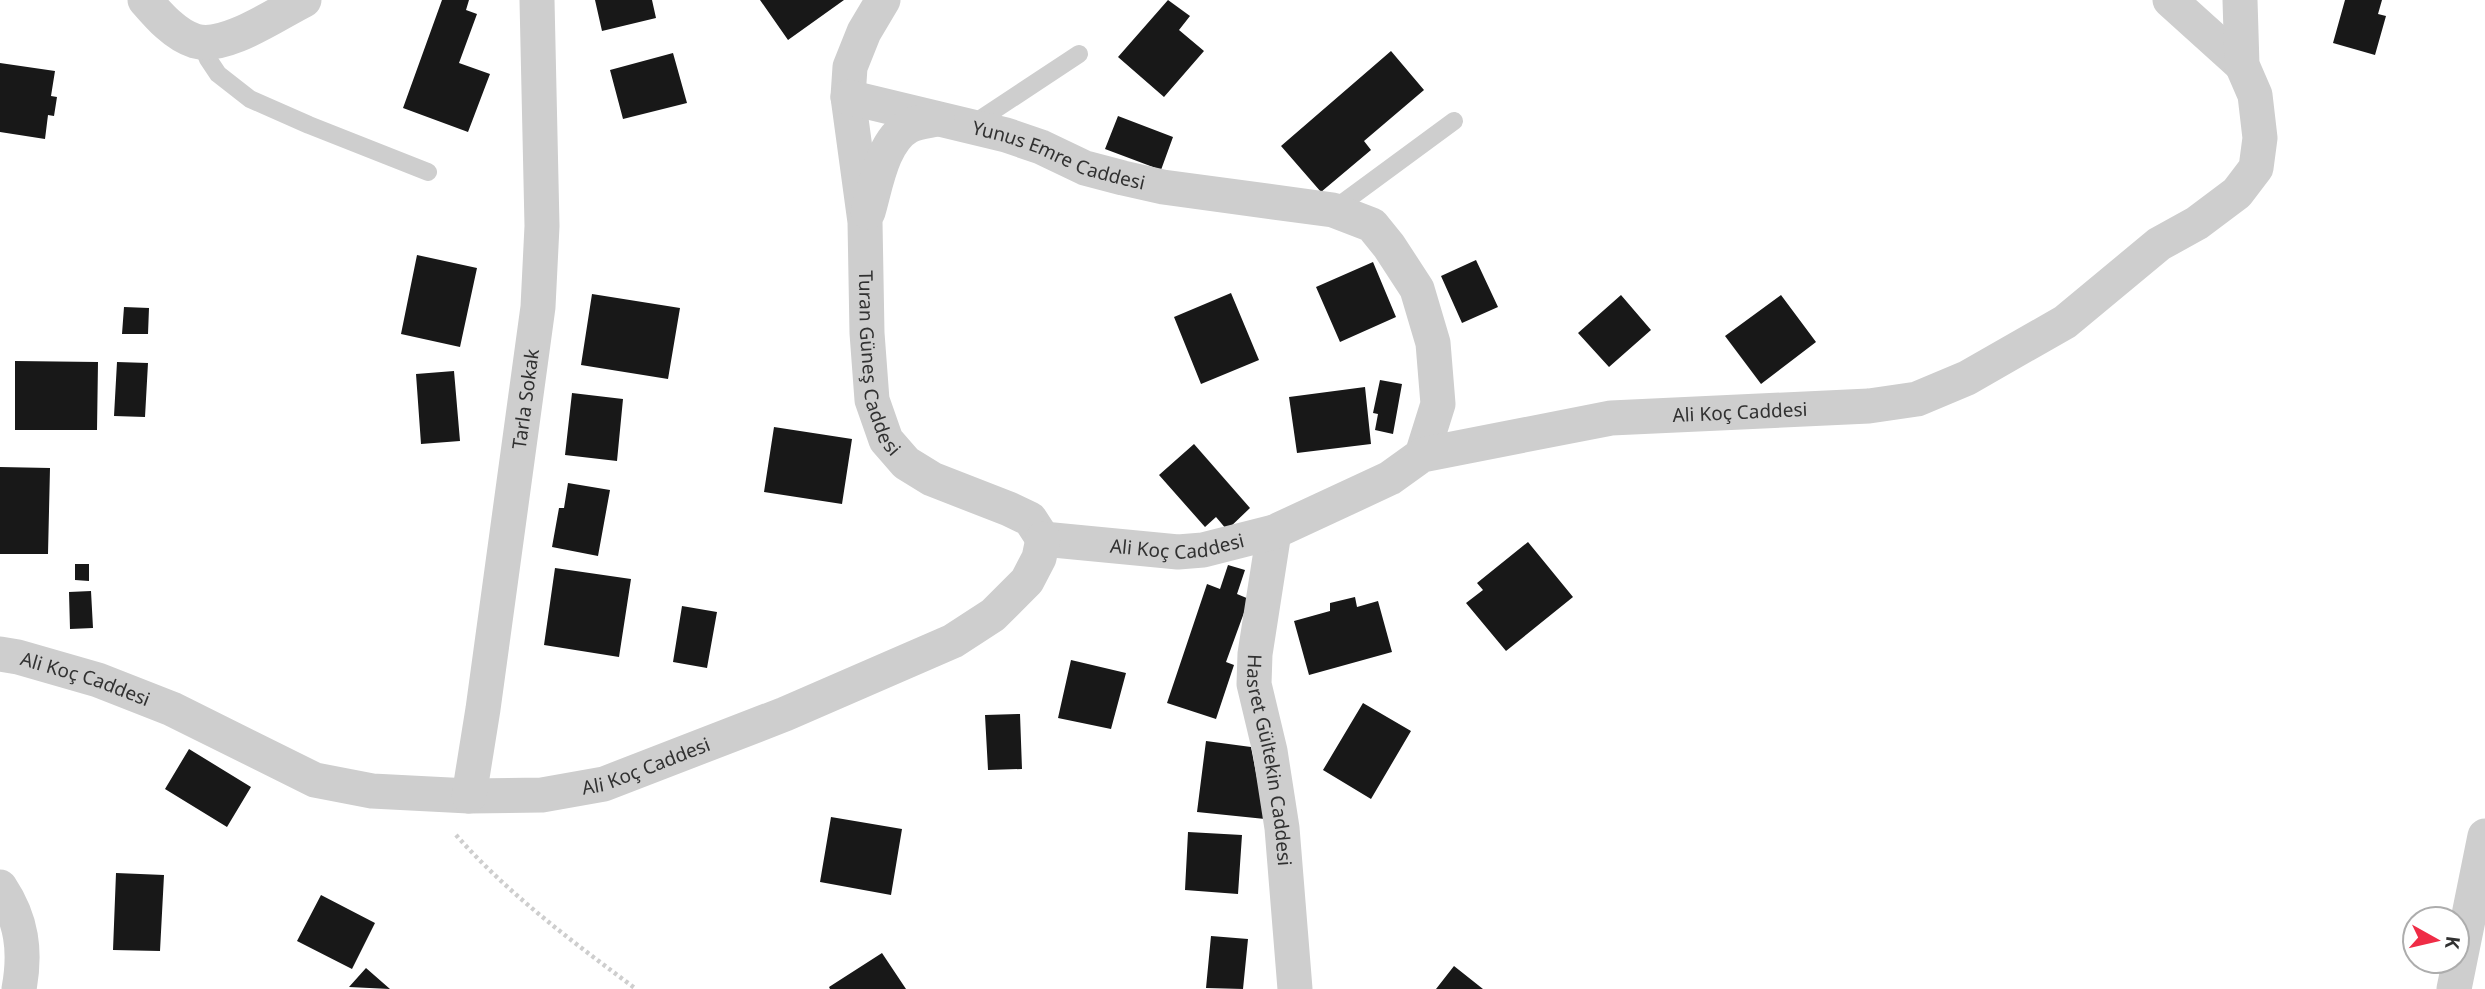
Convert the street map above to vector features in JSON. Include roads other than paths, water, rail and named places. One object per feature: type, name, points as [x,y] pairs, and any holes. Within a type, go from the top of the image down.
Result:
[{"type":"street","points":[[145,0],[176,31],[194,41],[212,44],[236,36],[304,0]]},
{"type":"street","name":"Tarla Sokak","points":[[469,796],[538,307],[542,213],[537,0]]},
{"type":"street","points":[[848,97],[850,67],[863,32],[883,0]]},
{"type":"street","points":[[2170,0],[2242,65]]},
{"type":"street","points":[[2240,0],[2242,65]]},
{"type":"street","name":"Ali Koç Caddesi","points":[[0,654],[98,680],[173,709],[315,780],[372,791],[469,796],[542,795],[604,784],[785,715],[953,641],[993,615],[1027,580],[1039,558],[1043,539],[1178,552],[1203,550],[1274,532],[1391,478],[1422,455],[1611,418],[1869,406],[1917,399],[1967,378],[2065,322],[2159,244],[2197,223],[2237,193],[2256,168],[2260,138],[2255,95],[2242,65]]},
{"type":"street","name":"Yunus Emre Caddesi","points":[[848,97],[1017,139],[1085,168],[1123,178],[1163,187],[1333,210],[1372,225],[1390,246],[1417,289],[1433,343],[1438,404],[1422,455]]},
{"type":"street","name":"Turan Güneş Caddesi","points":[[848,97],[865,222],[867,333],[872,400],[886,440],[906,463],[932,480],[1030,519],[1043,539]]},
{"type":"street","points":[[865,222],[890,146],[898,135],[910,126],[953,123]]},
{"type":"street","name":"Hasret Gültekin Caddesi","points":[[1274,532],[1255,654],[1254,684],[1270,751],[1282,828],[1295,989]]},
{"type":"street","points":[[2454,989],[2485,836]]},
{"type":"street","points":[[0,887],[16,915],[21,932],[23,959],[19,989]]},
{"type":"lane","points":[[201,42],[218,74],[250,99],[428,172]]},
{"type":"lane","points":[[953,123],[1079,54]]},
{"type":"lane","points":[[1333,210],[1454,121]]}]
